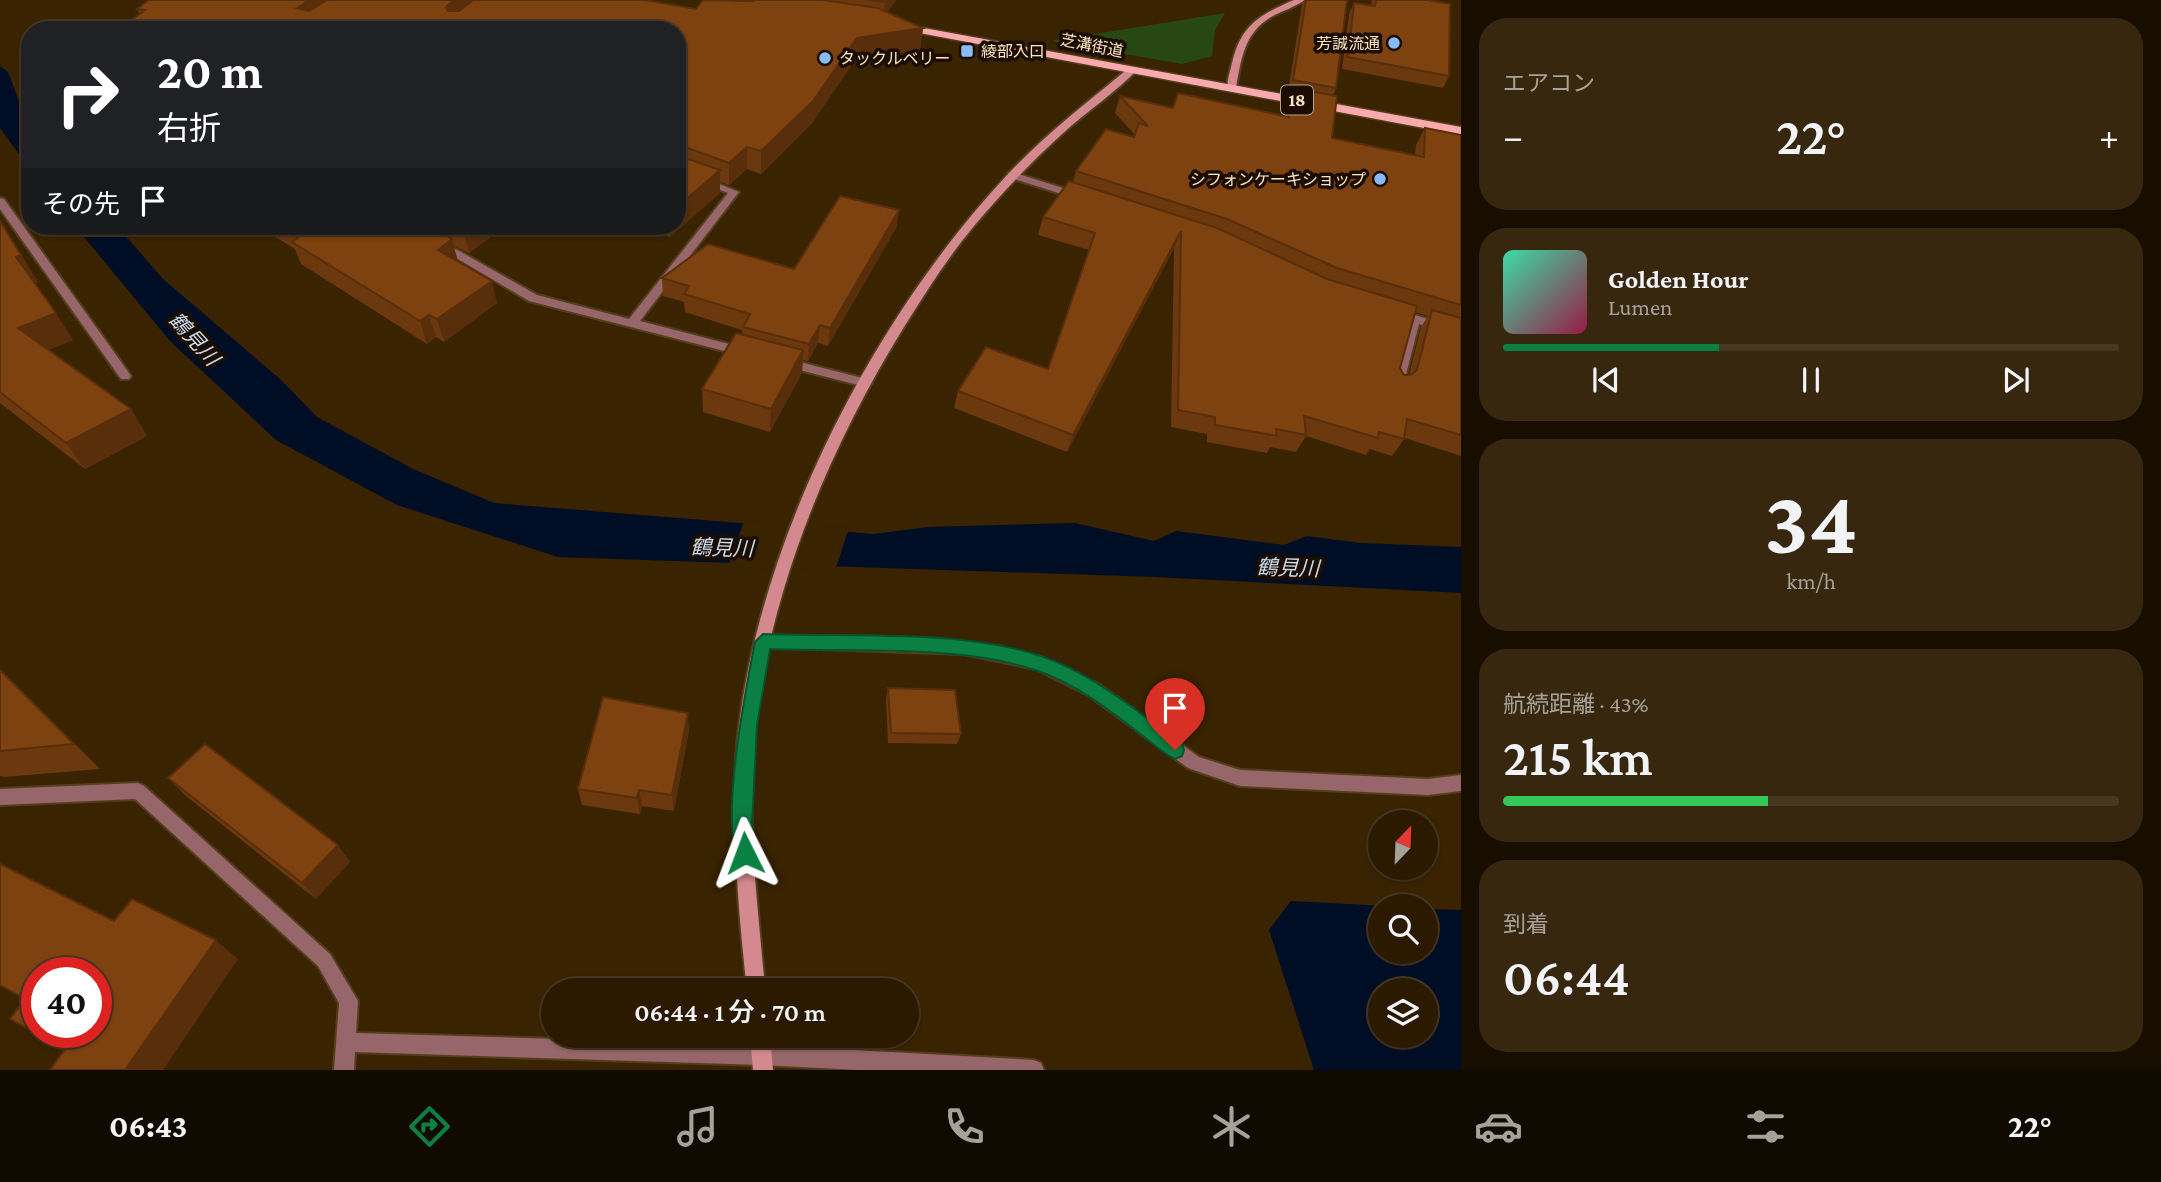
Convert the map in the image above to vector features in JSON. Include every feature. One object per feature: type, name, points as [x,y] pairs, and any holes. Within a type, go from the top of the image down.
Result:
[{"type":"main road","name":"芝溝街道","points":[[885,25],[1461,131]]},
{"type":"street","points":[[1231,88],[1240,41],[1248,29],[1266,15],[1301,0]]},
{"type":"street","points":[[755,978],[742,825],[748,725],[763,642],[775,597],[819,476],[866,383],[943,261],[1012,175],[1133,69]]},
{"type":"street","points":[[632,323],[734,192],[686,173]]},
{"type":"street","points":[[1012,175],[1088,200]]},
{"type":"street","points":[[0,201],[21,230]]},
{"type":"street","points":[[24,235],[125,376]]},
{"type":"street","points":[[423,235],[533,298],[762,357]]},
{"type":"street","points":[[1388,311],[1461,333]]},
{"type":"street","points":[[1397,386],[1415,319]]},
{"type":"street","points":[[775,360],[866,383]]},
{"type":"street","points":[[763,642],[964,648],[1038,663],[1094,690],[1194,763],[1240,778],[1428,787],[1461,783]]},
{"type":"street","points":[[0,797],[138,790],[324,961],[349,1001],[344,1070]]},
{"type":"street","points":[[347,1042],[762,1054],[1034,1070]]},
{"type":"green space","points":[[1225,13],[1215,30],[1212,56],[1182,64],[1051,41]]},
{"type":"water","points":[[0,66],[8,72],[21,107],[21,157],[0,128]]},
{"type":"water","name":"鶴見川","points":[[82,235],[125,235],[163,279],[281,380],[317,417],[413,469],[494,503],[874,534],[928,527],[1075,523],[1154,541],[1176,531],[1284,545],[1307,536],[1361,543],[1461,547],[1461,593],[1155,577],[558,557],[397,505],[276,440],[170,341]]},
{"type":"water","points":[[1291,901],[1368,905],[1368,964],[1438,964],[1438,909],[1461,910],[1461,1070],[1314,1070],[1269,930]]},
{"type":"pier","points":[[744,521],[849,528],[835,571],[728,567]]},
{"type":"building","points":[[149,0],[309,0],[297,8],[309,11],[327,0],[454,0],[446,7],[448,11],[459,11],[473,0],[645,0],[696,9],[703,0],[823,0],[878,8],[923,28],[857,38],[813,101],[761,151],[747,147],[729,163],[686,147],[686,21],[130,21],[145,10],[137,9]]},
{"type":"building","points":[[1306,0],[1347,0],[1336,88],[1293,80]]},
{"type":"building","name":"芳誠流通","points":[[1376,0],[1428,0],[1450,4],[1449,76],[1348,57],[1354,3],[1375,6]]},
{"type":"building","points":[[1293,88],[1337,96],[1332,138],[1424,157],[1425,128],[1461,135],[1461,305],[1337,268],[1227,219],[1076,171],[1106,129],[1134,137],[1139,123],[1148,126],[1120,96],[1173,108],[1178,93],[1289,117]]},
{"type":"building","points":[[686,158],[720,170],[686,199]]},
{"type":"building","points":[[1069,181],[1217,228],[1327,279],[1417,306],[1400,368],[1404,375],[1410,375],[1417,370],[1432,310],[1461,318],[1461,435],[1407,419],[1404,439],[1379,432],[1378,438],[1304,416],[1306,435],[1276,429],[1277,436],[1215,425],[1215,417],[1178,410],[1181,231],[1073,435],[958,391],[986,347],[1048,369],[1095,233],[1043,217]]},
{"type":"building","points":[[840,196],[899,210],[830,328],[820,325],[809,344],[743,327],[750,314],[684,294],[689,286],[662,278],[708,244],[794,269]]},
{"type":"building","points":[[0,221],[21,255],[16,257],[56,313],[18,328],[131,409],[66,443],[0,392]]},
{"type":"building","points":[[294,235],[445,235],[452,239],[438,250],[492,281],[437,319],[429,315],[420,321],[292,242],[298,238]]},
{"type":"building","points":[[736,333],[803,350],[771,409],[702,389]]},
{"type":"building","points":[[0,670],[74,744],[0,751]]},
{"type":"building","points":[[888,688],[955,690],[961,734],[891,733]]},
{"type":"building","points":[[603,697],[688,713],[672,795],[639,790],[637,798],[578,789]]},
{"type":"building","points":[[205,744],[338,845],[302,883],[168,778]]},
{"type":"building","points":[[0,864],[114,921],[132,899],[216,940],[125,1070],[50,1070],[63,1048],[112,1048],[112,957],[21,957],[21,997],[0,985]]},
{"type":"building","points":[[21,1004],[21,1025],[10,1019]]},
{"type":"place","name":"芳誠流通","points":[[1394,43]]},
{"type":"place","name":"綾部入口","points":[[967,51]]},
{"type":"place","name":"タックルベリー","points":[[825,58]]},
{"type":"place","name":"シフォンケーキショップ","points":[[1380,179]]},
{"type":"route","points":[[745,853],[742,825],[748,725],[763,642],[964,648],[1038,663],[1094,690],[1175,750]]}]
